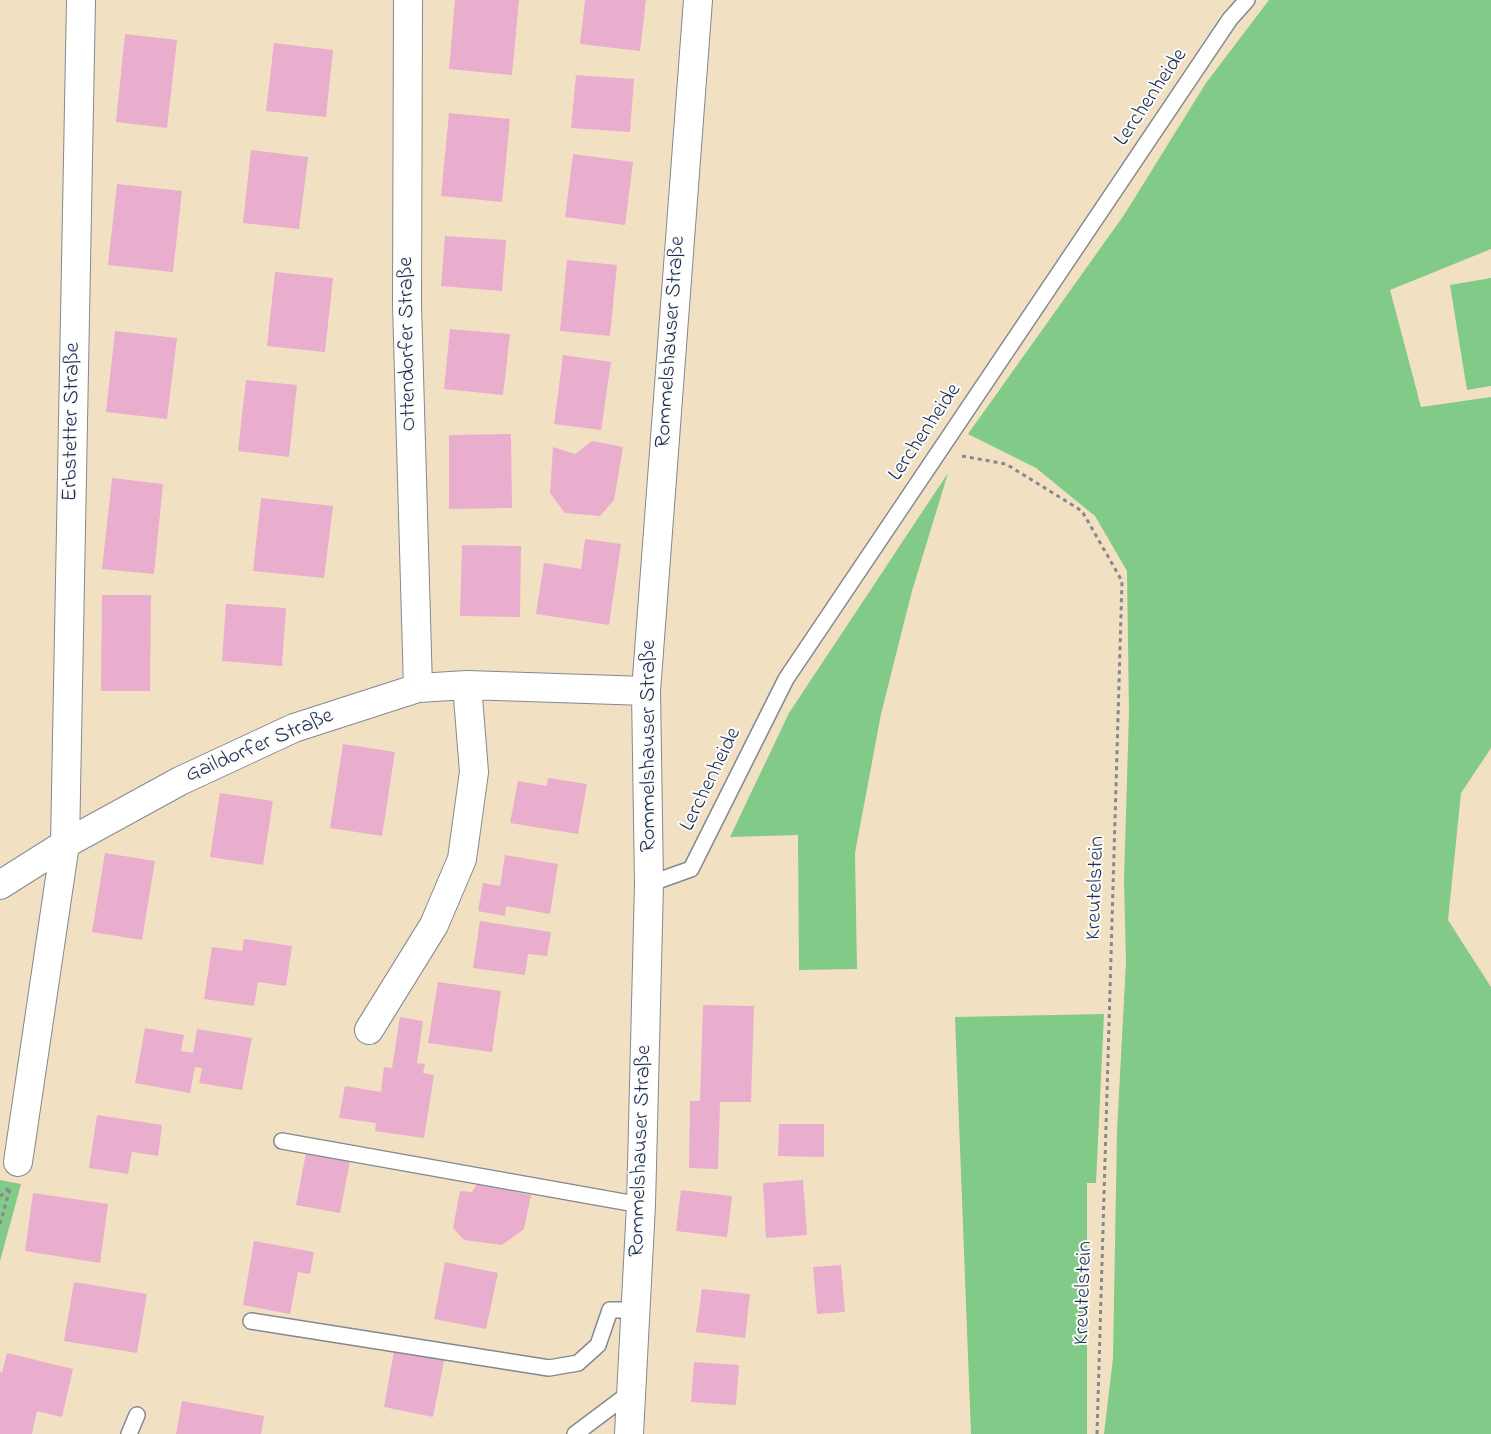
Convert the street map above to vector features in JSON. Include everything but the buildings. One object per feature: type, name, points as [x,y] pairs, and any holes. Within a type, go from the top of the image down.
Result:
[{"type":"street","name":"Erbstetter Straße","points":[[65,844],[81,0]]},
{"type":"street","name":"Ottendorfer Straße","points":[[408,0],[407,305],[418,688]]},
{"type":"street","name":"Rommelshauser Straße","points":[[629,1434],[641,1205],[649,884],[646,691],[698,0]]},
{"type":"street","name":"Gaildorfer Straße","points":[[0,885],[65,844],[180,781],[294,728],[418,688],[467,685],[646,691]]},
{"type":"street","points":[[370,1030],[434,925],[462,859],[474,772],[467,685]]},
{"type":"street","points":[[18,1162],[65,844]]},
{"type":"lane","name":"Lerchenheide","points":[[649,884],[691,869],[786,679],[1230,20],[1246,0]]},
{"type":"lane","points":[[282,1141],[641,1205]]},
{"type":"lane","points":[[251,1321],[549,1368],[578,1363],[598,1345],[610,1310],[636,1310]]},
{"type":"lane","points":[[575,1434],[631,1392]]},
{"type":"lane","points":[[128,1434],[137,1415]]},
{"type":"path","name":"Kreutelstein","points":[[939,452],[1006,464],[1082,511],[1122,581],[1097,1434]]},
{"type":"path","points":[[0,1224],[18,1162]]},
{"type":"green space","points":[[1269,0],[1491,0],[1491,249],[1390,290],[1421,407],[1491,397],[1491,748],[1461,793],[1448,920],[1491,987],[1491,1434],[1104,1434],[1113,1358],[1117,1131],[1126,962],[1124,880],[1129,712],[1127,571],[1095,516],[1036,468],[968,434],[1124,215],[1206,83]]},
{"type":"green space","points":[[1491,278],[1491,386],[1467,390],[1450,285]]},
{"type":"green space","points":[[948,473],[912,591],[881,714],[855,853],[857,969],[799,970],[798,835],[730,837],[789,713]]},
{"type":"green space","points":[[1104,1014],[1096,1183],[1087,1183],[1087,1434],[971,1434],[955,1017]]},
{"type":"green space","points":[[0,1180],[21,1184],[0,1261]]}]
